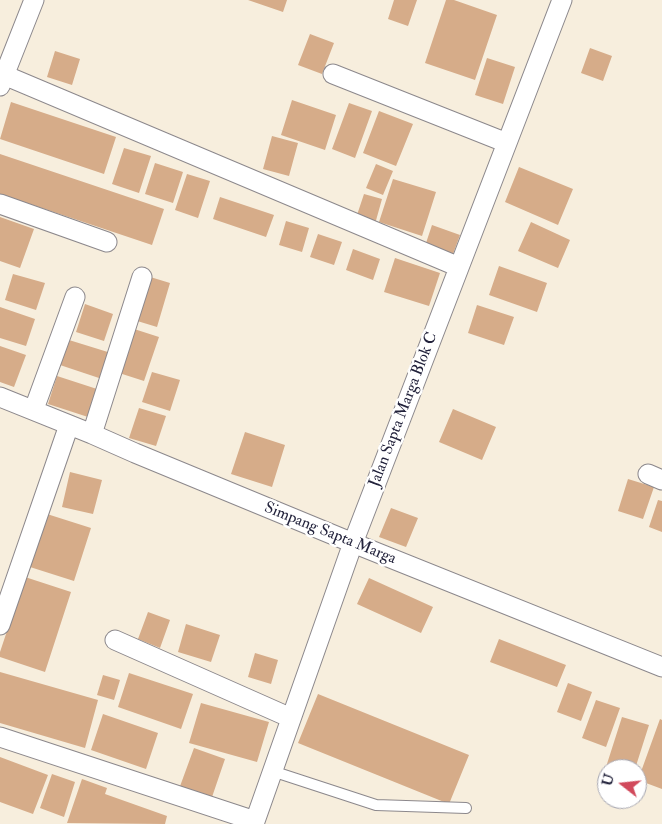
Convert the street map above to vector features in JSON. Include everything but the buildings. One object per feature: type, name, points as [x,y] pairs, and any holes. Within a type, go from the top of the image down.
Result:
[{"type":"street","points":[[34,0],[2,80],[459,267]]},
{"type":"street","name":"Jalan Sapta Marga Blok C","points":[[254,822],[353,543],[562,0]]},
{"type":"street","points":[[333,74],[507,143]]},
{"type":"street","points":[[0,204],[107,242]]},
{"type":"street","points":[[92,434],[142,277]]},
{"type":"street","points":[[34,409],[74,297]]},
{"type":"street","name":"Simpang Sapta Marga","points":[[0,396],[353,543],[662,667]]},
{"type":"street","points":[[0,625],[69,425]]},
{"type":"street","points":[[114,640],[291,718]]},
{"type":"street","points":[[0,737],[254,822]]},
{"type":"lane","points":[[272,771],[376,805],[466,808]]}]
